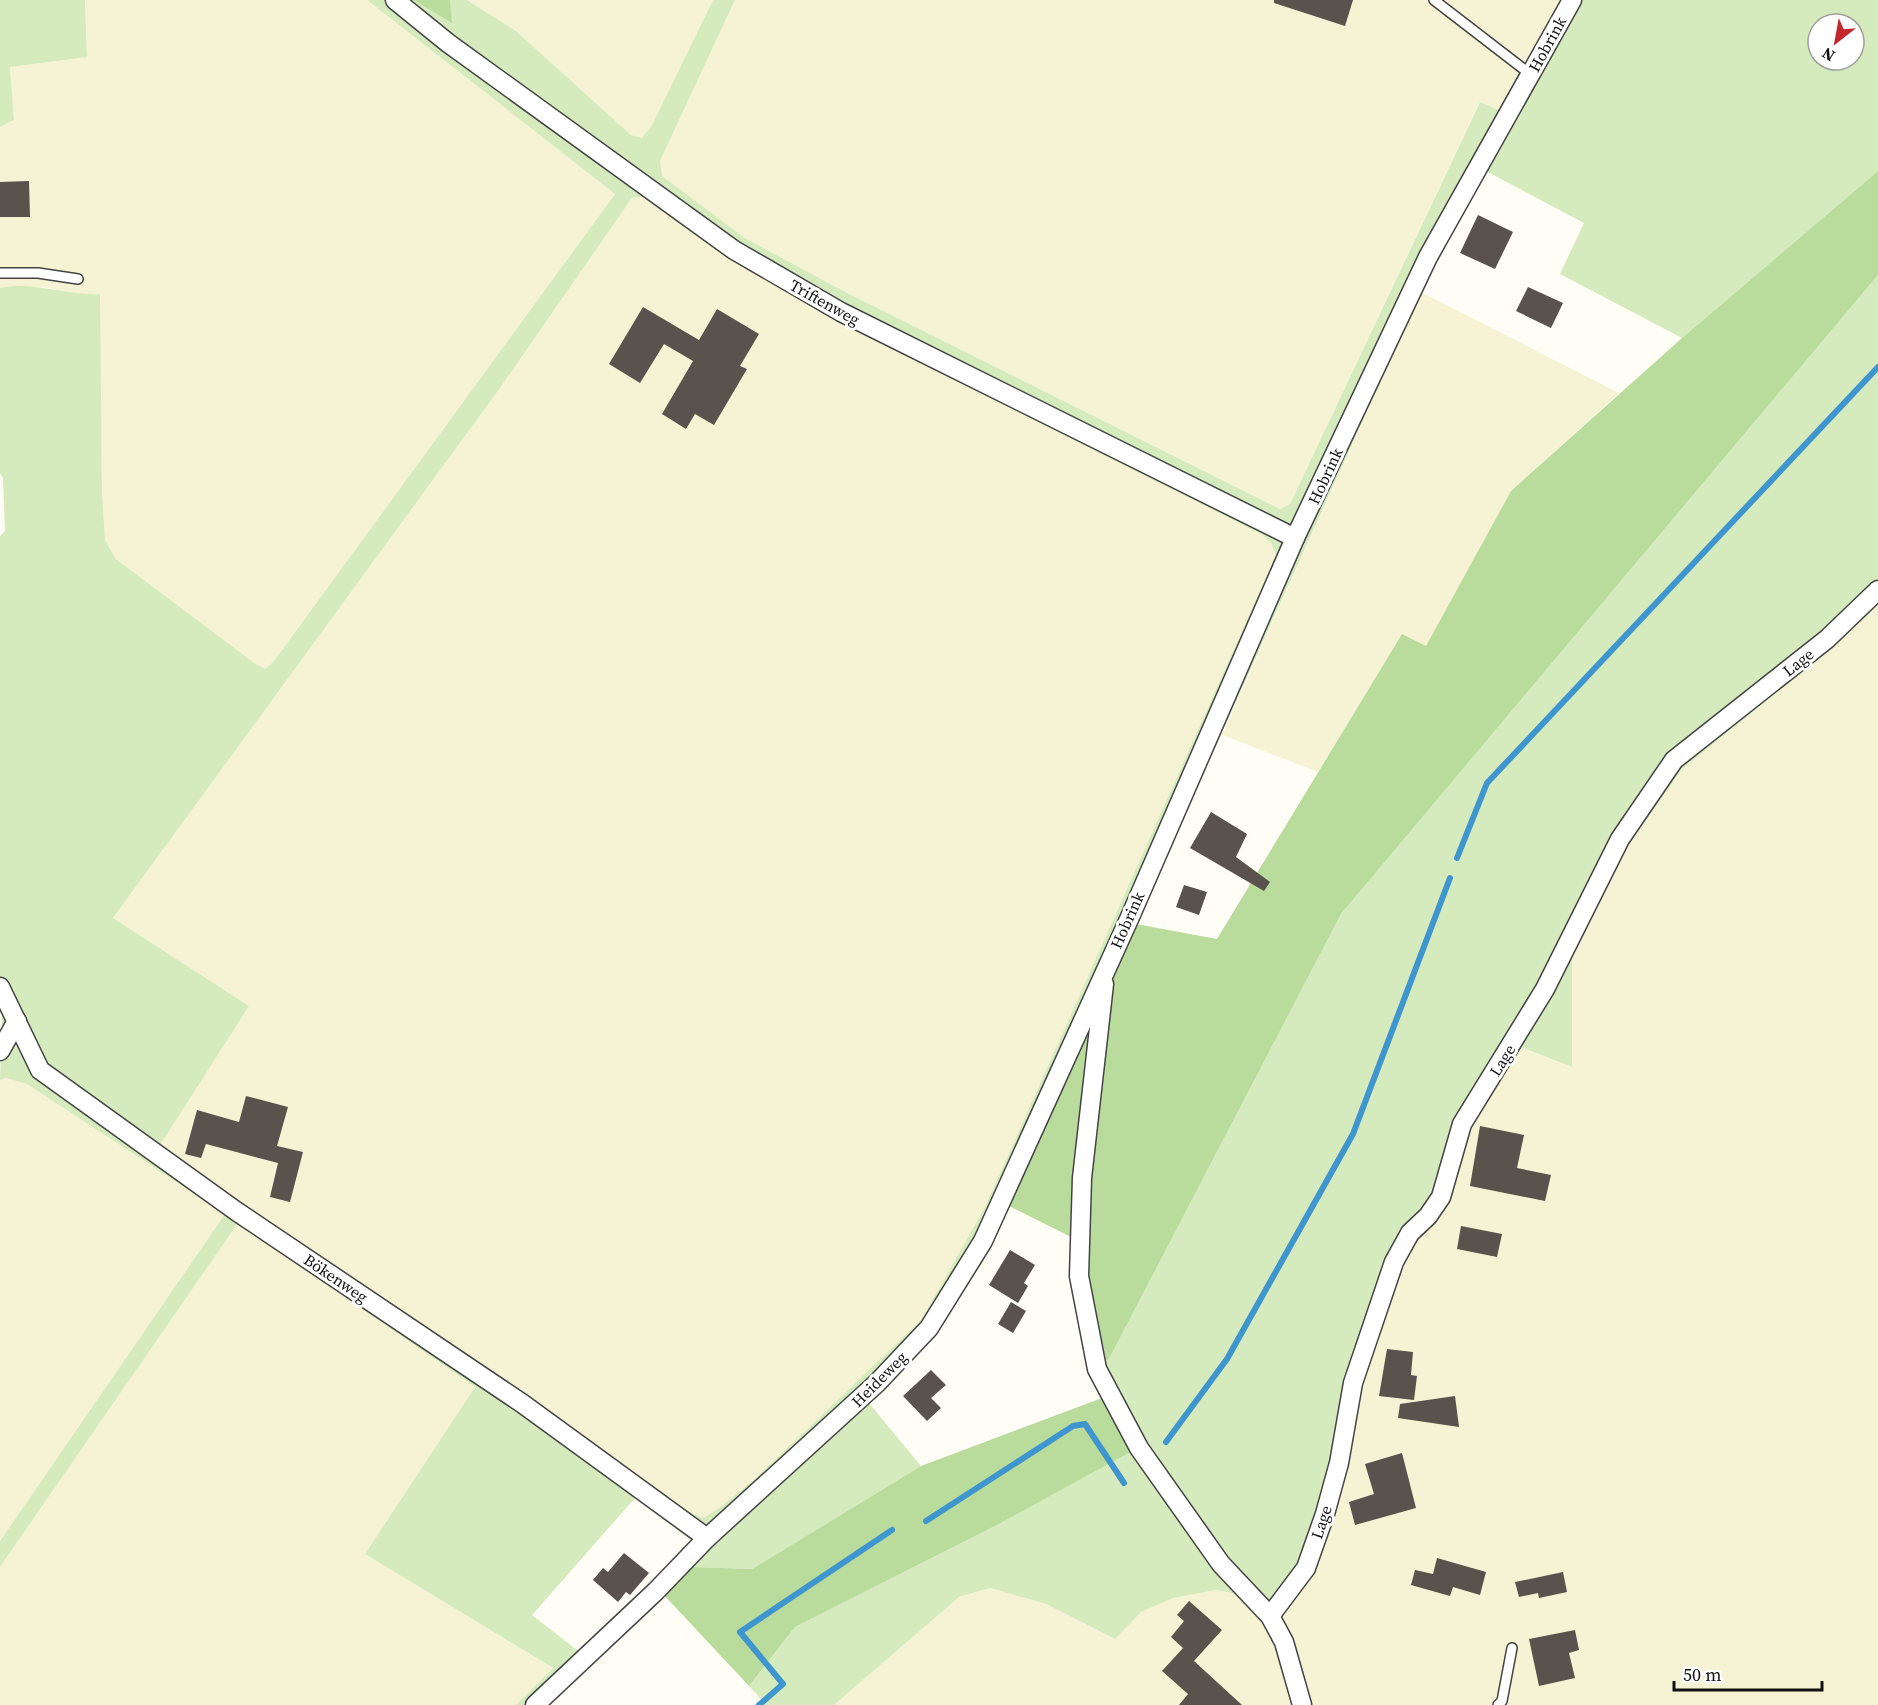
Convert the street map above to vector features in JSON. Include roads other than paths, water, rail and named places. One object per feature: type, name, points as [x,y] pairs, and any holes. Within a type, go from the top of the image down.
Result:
[{"type":"street","name":"Triftenweg","points":[[394,0],[448,43],[734,250],[841,312],[1295,538]]},
{"type":"street","name":"Hobrink","points":[[1106,967],[1295,538],[1428,257],[1572,0]]},
{"type":"street","name":"Lage","points":[[1270,1616],[1306,1568],[1325,1514],[1339,1463],[1353,1383],[1394,1262],[1410,1233],[1428,1216],[1441,1197],[1462,1124],[1545,988],[1620,839],[1674,760],[1827,639],[1878,590]]},
{"type":"street","name":"Heideweg","points":[[536,1705],[656,1592],[707,1538],[878,1383],[929,1328],[983,1240],[1106,967]]},
{"type":"street","points":[[1106,967],[1082,1178],[1078,1276],[1096,1369],[1139,1448],[1221,1563],[1270,1616],[1284,1642],[1302,1705]]},
{"type":"street","name":"Bökenweg","points":[[0,987],[40,1070],[237,1211],[523,1404],[707,1538]]},
{"type":"street","points":[[0,1052],[17,1021]]},
{"type":"lane","points":[[1434,0],[1530,74]]},
{"type":"lane","points":[[0,273],[38,273],[78,279]]},
{"type":"lane","points":[[1498,1705],[1502,1701],[1512,1648]]},
{"type":"waterway","points":[[1457,858],[1487,783],[1878,367]]},
{"type":"waterway","points":[[1166,1442],[1227,1359],[1353,1134],[1450,878]]},
{"type":"waterway","points":[[926,1521],[1073,1426],[1085,1424],[1124,1483]]},
{"type":"waterway","points":[[759,1705],[783,1684],[740,1632],[892,1530]]}]
